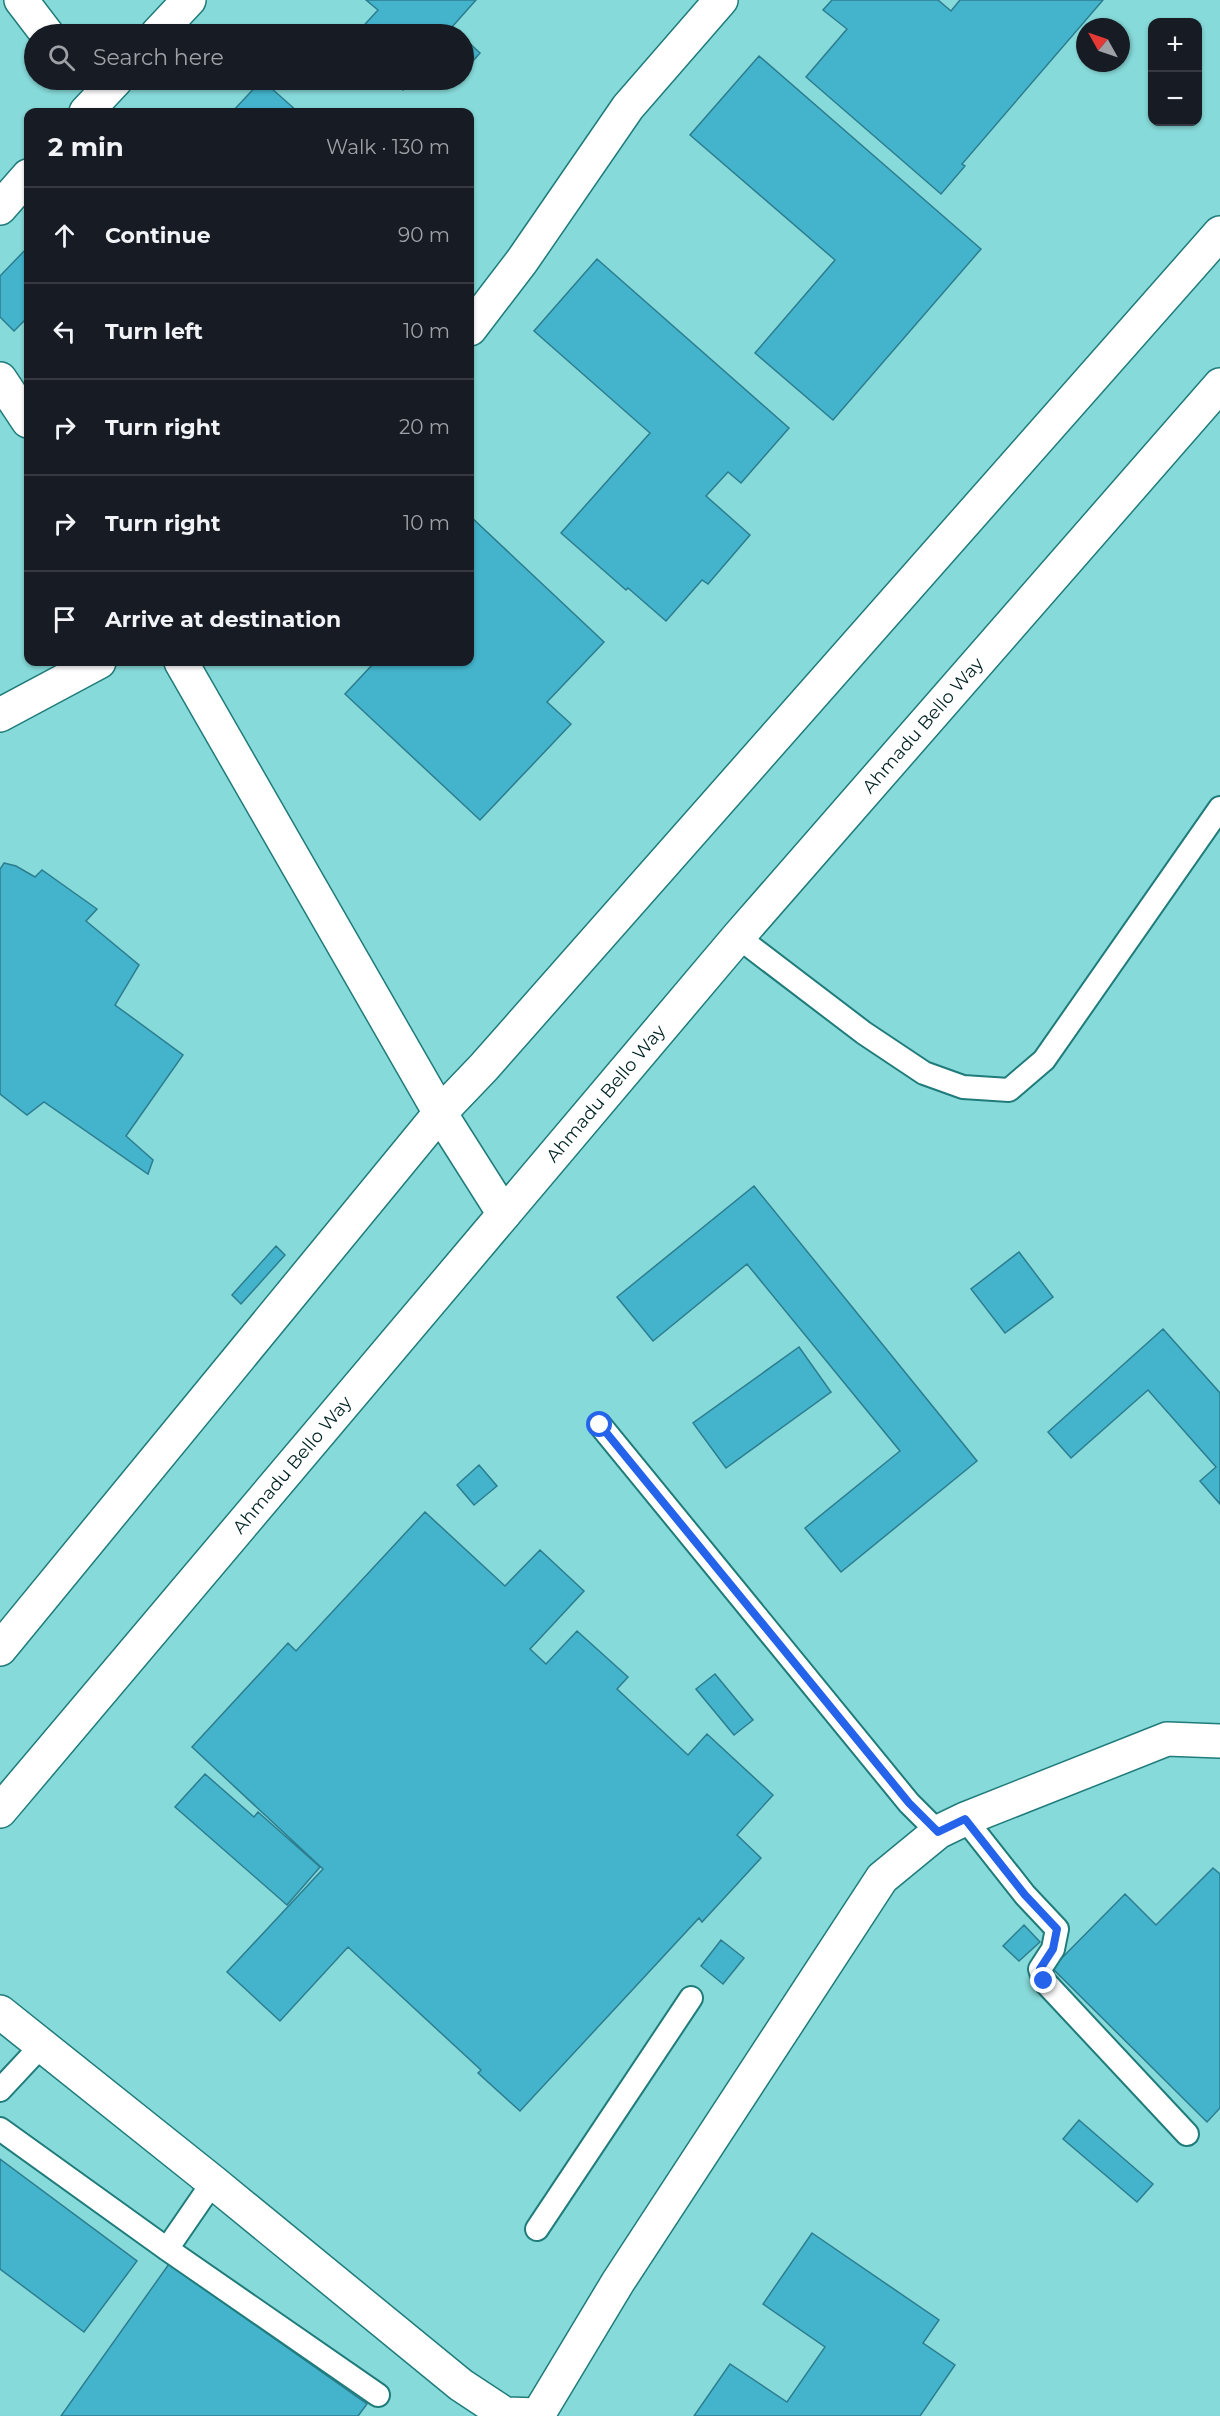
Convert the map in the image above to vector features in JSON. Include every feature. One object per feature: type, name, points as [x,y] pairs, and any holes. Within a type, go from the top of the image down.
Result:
[{"type":"main road","points":[[21,0],[39,24]]},
{"type":"main road","points":[[166,24],[189,0]]},
{"type":"main road","points":[[474,324],[522,261],[628,107],[721,0]]},
{"type":"main road","points":[[0,207],[24,180]]},
{"type":"main road","points":[[0,1649],[440,1113],[500,1049],[1220,233]]},
{"type":"main road","points":[[0,379],[24,415]]},
{"type":"main road","name":"Ahmadu Bello Way","points":[[0,1810],[738,936],[1220,385]]},
{"type":"main road","points":[[0,715],[92,666]]},
{"type":"main road","points":[[183,666],[440,1113],[504,1214]]},
{"type":"main road","points":[[0,2012],[213,2182],[461,2385],[505,2414],[538,2415],[618,2282],[882,1878],[951,1825],[1167,1739],[1220,1742]]},
{"type":"lane","points":[[738,936],[864,1033],[924,1073],[963,1087],[1009,1090],[1044,1060],[1220,808]]},
{"type":"lane","points":[[600,1425],[909,1803],[951,1825],[1025,1895],[1057,1929],[1053,1949],[1040,1969],[1044,1981],[1187,2134]]},
{"type":"lane","points":[[537,2229],[691,1998]]},
{"type":"lane","points":[[0,2091],[42,2045]]},
{"type":"lane","points":[[0,2128],[167,2249],[378,2395]]},
{"type":"lane","points":[[167,2249],[213,2182]]},
{"type":"building","points":[[366,0],[476,0],[455,24],[365,24],[378,10]]},
{"type":"building","points":[[832,0],[938,0],[951,11],[960,0],[1103,0],[1088,18],[1076,18],[1076,31],[962,164],[965,166],[941,194],[806,77],[847,29],[823,10]]},
{"type":"building","points":[[474,47],[480,53],[474,60]]},
{"type":"building","points":[[759,56],[981,249],[833,420],[755,353],[835,260],[690,135]]},
{"type":"building","points":[[253,90],[273,90],[294,108],[236,108]]},
{"type":"building","points":[[24,251],[24,321],[14,331],[0,317],[0,276]]},
{"type":"building","points":[[597,259],[789,428],[741,483],[728,472],[706,496],[750,535],[708,584],[702,580],[666,621],[628,588],[626,590],[561,533],[650,433],[534,331]]},
{"type":"building","points":[[474,520],[604,642],[547,702],[571,724],[480,820],[345,694],[371,666],[474,666]]},
{"type":"building","points":[[4,863],[16,866],[35,877],[42,870],[97,909],[86,921],[139,965],[115,1005],[183,1055],[126,1136],[153,1160],[148,1174],[44,1102],[27,1115],[0,1094],[0,869]]},
{"type":"building","points":[[754,1186],[977,1461],[841,1572],[805,1528],[900,1451],[747,1264],[653,1341],[617,1297]]},
{"type":"building","points":[[276,1246],[285,1255],[241,1304],[232,1295]]},
{"type":"building","points":[[1019,1252],[1053,1297],[1005,1333],[971,1289]]},
{"type":"building","points":[[1163,1329],[1220,1393],[1220,1504],[1200,1481],[1216,1467],[1148,1390],[1071,1458],[1048,1432]]},
{"type":"building","points":[[799,1347],[831,1392],[726,1468],[693,1423]]},
{"type":"building","points":[[479,1465],[497,1486],[474,1505],[457,1485]]},
{"type":"building","points":[[425,1512],[505,1586],[540,1550],[584,1591],[530,1649],[546,1664],[577,1631],[628,1677],[617,1689],[688,1755],[707,1734],[773,1795],[737,1835],[761,1858],[702,1922],[699,1918],[520,2111],[478,2073],[481,2070],[348,1947],[280,2021],[227,1972],[323,1869],[192,1747],[288,1643],[296,1651]]},
{"type":"building","points":[[715,1674],[753,1720],[734,1735],[696,1689]]},
{"type":"building","points":[[205,1774],[254,1817],[258,1812],[320,1867],[287,1905],[175,1807]]},
{"type":"building","points":[[1213,1868],[1220,1874],[1220,2108],[1207,2122],[1052,1968],[1125,1894],[1156,1925]]},
{"type":"building","points":[[1024,1925],[1040,1942],[1019,1961],[1003,1946]]},
{"type":"building","points":[[721,1940],[744,1958],[723,1984],[701,1966]]},
{"type":"building","points":[[1079,2120],[1153,2184],[1137,2202],[1063,2139]]},
{"type":"building","points":[[0,2159],[137,2261],[84,2332],[0,2269]]},
{"type":"building","points":[[812,2233],[939,2320],[923,2343],[955,2365],[920,2416],[694,2416],[730,2364],[787,2402],[825,2347],[763,2304]]},
{"type":"building","points":[[169,2264],[367,2404],[358,2416],[61,2416]]},
{"type":"route","points":[[600,1425],[909,1803],[938,1832],[965,1819],[1025,1895],[1057,1929],[1053,1949],[1040,1969],[1044,1981]]}]
